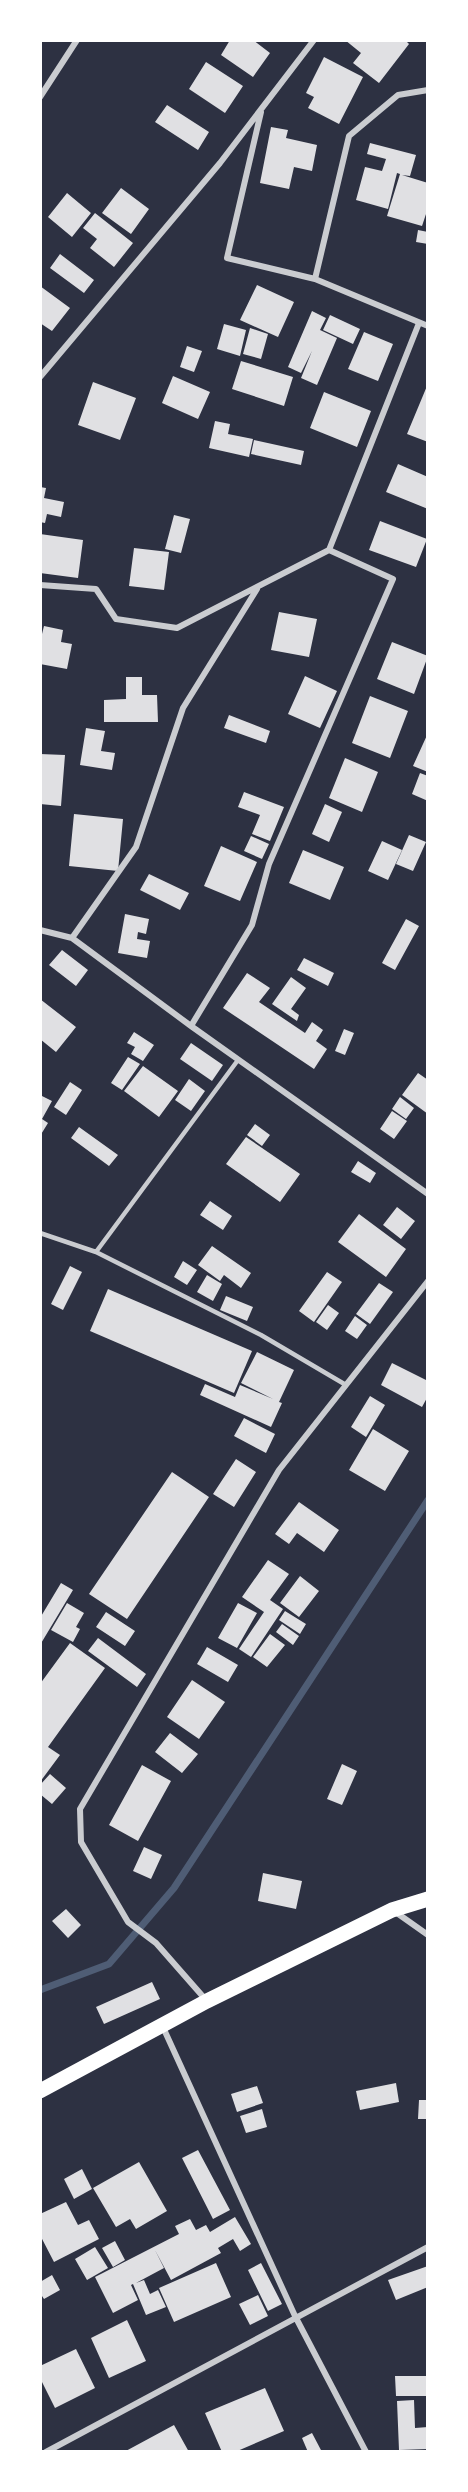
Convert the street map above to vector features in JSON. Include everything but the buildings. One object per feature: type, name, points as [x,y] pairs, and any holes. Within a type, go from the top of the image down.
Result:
[{"type":"main road","points":[[40,2091],[207,2001],[392,1910],[428,1899]]},
{"type":"street","points":[[40,97],[77,40]]},
{"type":"street","points":[[40,377],[213,172],[314,40]]},
{"type":"street","points":[[315,279],[349,136],[398,95],[428,90]]},
{"type":"street","points":[[261,109],[227,258],[315,279],[428,326]]},
{"type":"street","points":[[40,585],[96,589],[116,619],[177,628],[329,550],[419,323]]},
{"type":"street","points":[[191,1026],[252,925],[269,864],[393,579],[329,550]]},
{"type":"street","points":[[72,938],[136,847],[183,708],[258,587]]},
{"type":"street","points":[[40,930],[72,938],[238,1060],[428,1194]]},
{"type":"street","points":[[207,2001],[156,1943],[128,1922],[81,1842],[80,1809],[279,1470],[428,1281]]},
{"type":"street","points":[[392,1910],[428,1935]]},
{"type":"street","points":[[162,2025],[295,2316],[366,2451]]},
{"type":"street","points":[[46,2451],[428,2247]]},
{"type":"lane","points":[[96,1252],[238,1060]]},
{"type":"lane","points":[[40,1233],[96,1252],[261,1335],[346,1385]]},
{"type":"waterway","points":[[40,1990],[109,1964],[174,1888],[428,1500]]}]
